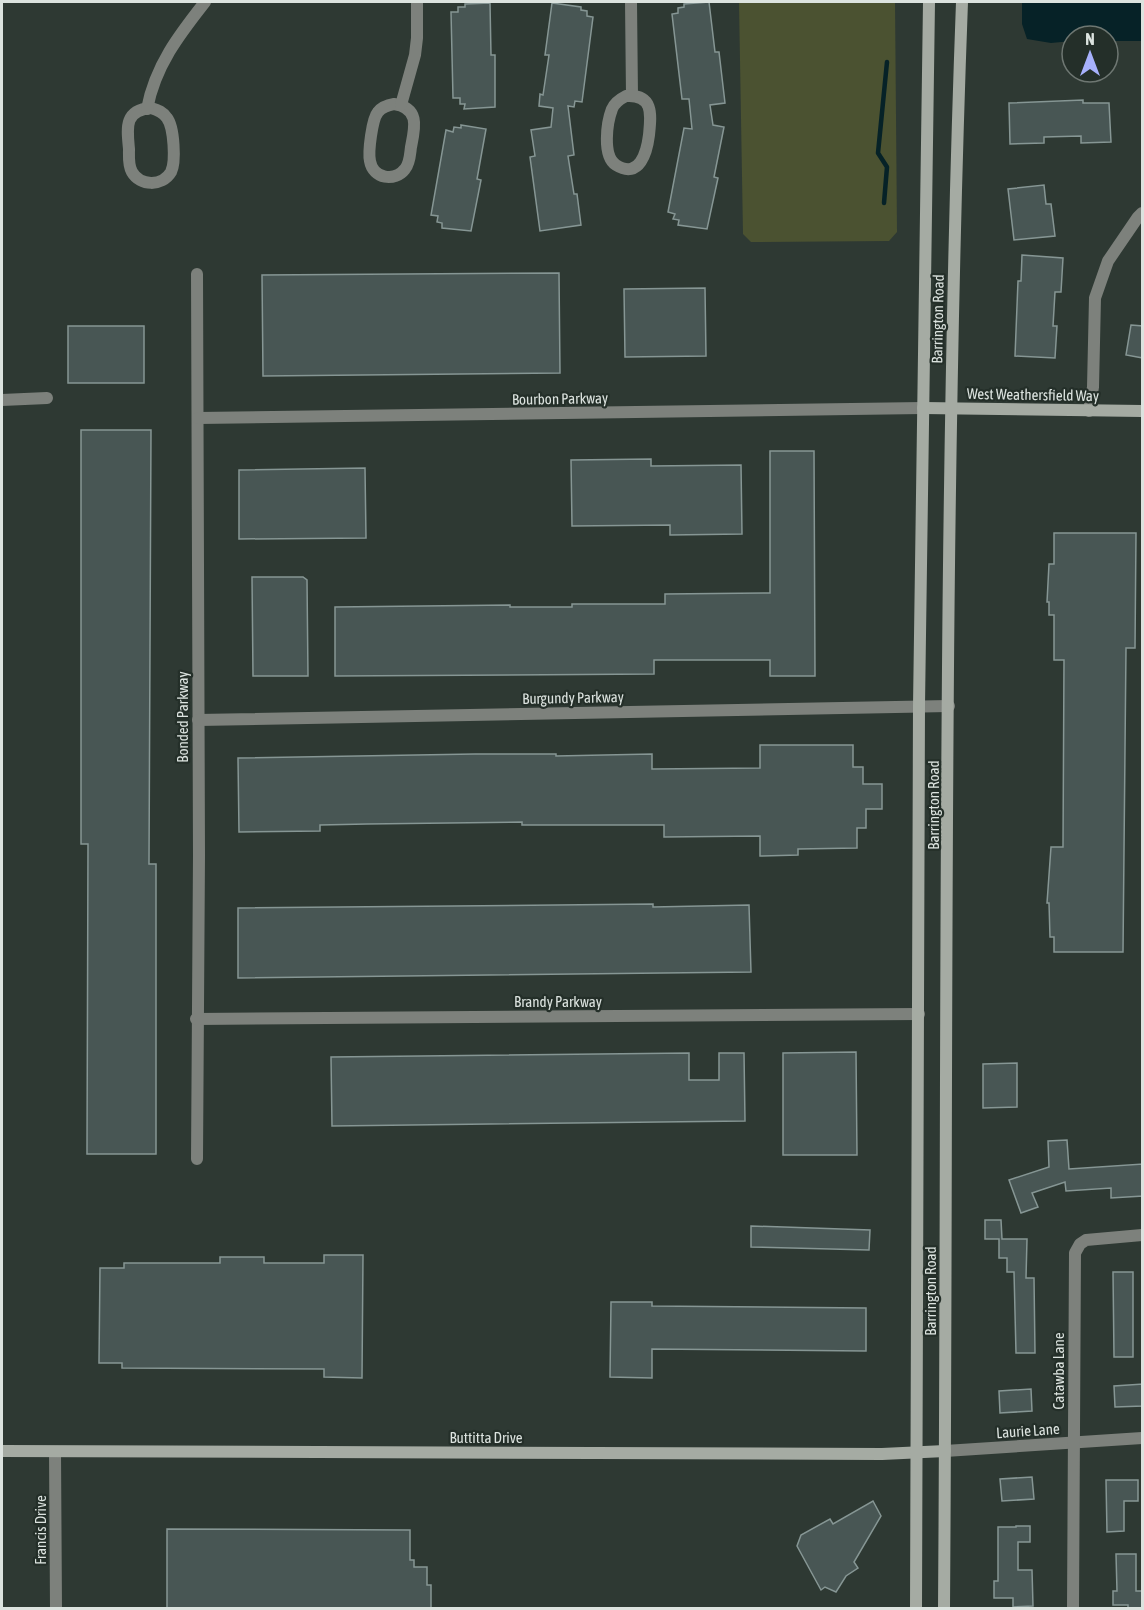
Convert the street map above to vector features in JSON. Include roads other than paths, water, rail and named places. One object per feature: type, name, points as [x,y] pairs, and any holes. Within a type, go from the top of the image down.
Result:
[{"type":"main road","name":"Barrington Road","points":[[916,1608],[919,706],[929,2]]},
{"type":"main road","name":"Barrington Road","points":[[944,1608],[951,409],[962,2]]},
{"type":"main road","name":"West Weathersfield Way","points":[[923,408],[1143,411]]},
{"type":"main road","name":"Buttitta Drive","points":[[2,1451],[916,1452]]},
{"type":"main road","name":"Laurie Lane","points":[[916,1452],[945,1451]]},
{"type":"street","points":[[147,109],[149,94],[159,68],[172,45],[205,2]]},
{"type":"street","points":[[401,105],[415,55],[417,2]]},
{"type":"street","points":[[631,2],[632,96]]},
{"type":"street","points":[[632,96],[645,101],[651,113],[644,158],[633,167],[627,168],[614,164],[606,147],[612,109],[620,99],[632,96]]},
{"type":"street","points":[[394,104],[401,105],[407,108],[414,120],[408,165],[399,175],[386,177],[374,171],[369,159],[374,119],[381,108],[394,104]]},
{"type":"street","points":[[147,109],[158,110],[165,114],[171,127],[174,164],[167,177],[154,183],[140,180],[130,168],[128,123],[137,112],[147,109]]},
{"type":"street","points":[[1089,411],[1093,387],[1095,298],[1108,261],[1143,213]]},
{"type":"street","name":"Bonded Parkway","points":[[196,274],[199,855],[196,1159]]},
{"type":"street","points":[[2,400],[47,398]]},
{"type":"street","name":"Bourbon Parkway","points":[[198,418],[923,408]]},
{"type":"street","name":"Burgundy Parkway","points":[[198,720],[949,706]]},
{"type":"street","name":"Brandy Parkway","points":[[196,1019],[919,1014]]},
{"type":"street","name":"Catawba Lane","points":[[1072,1608],[1074,1259],[1080,1244],[1092,1238],[1143,1235]]},
{"type":"street","name":"Laurie Lane","points":[[945,1451],[1143,1438]]},
{"type":"street","name":"Francis Drive","points":[[55,1452],[56,1608]]},
{"type":"water","points":[[1022,2],[1142,2],[1142,41],[1120,41],[1120,24],[1060,24],[1060,42],[1051,43],[1027,39],[1022,24]]},
{"type":"waterway","points":[[884,203],[887,167],[878,153],[887,62]]}]
